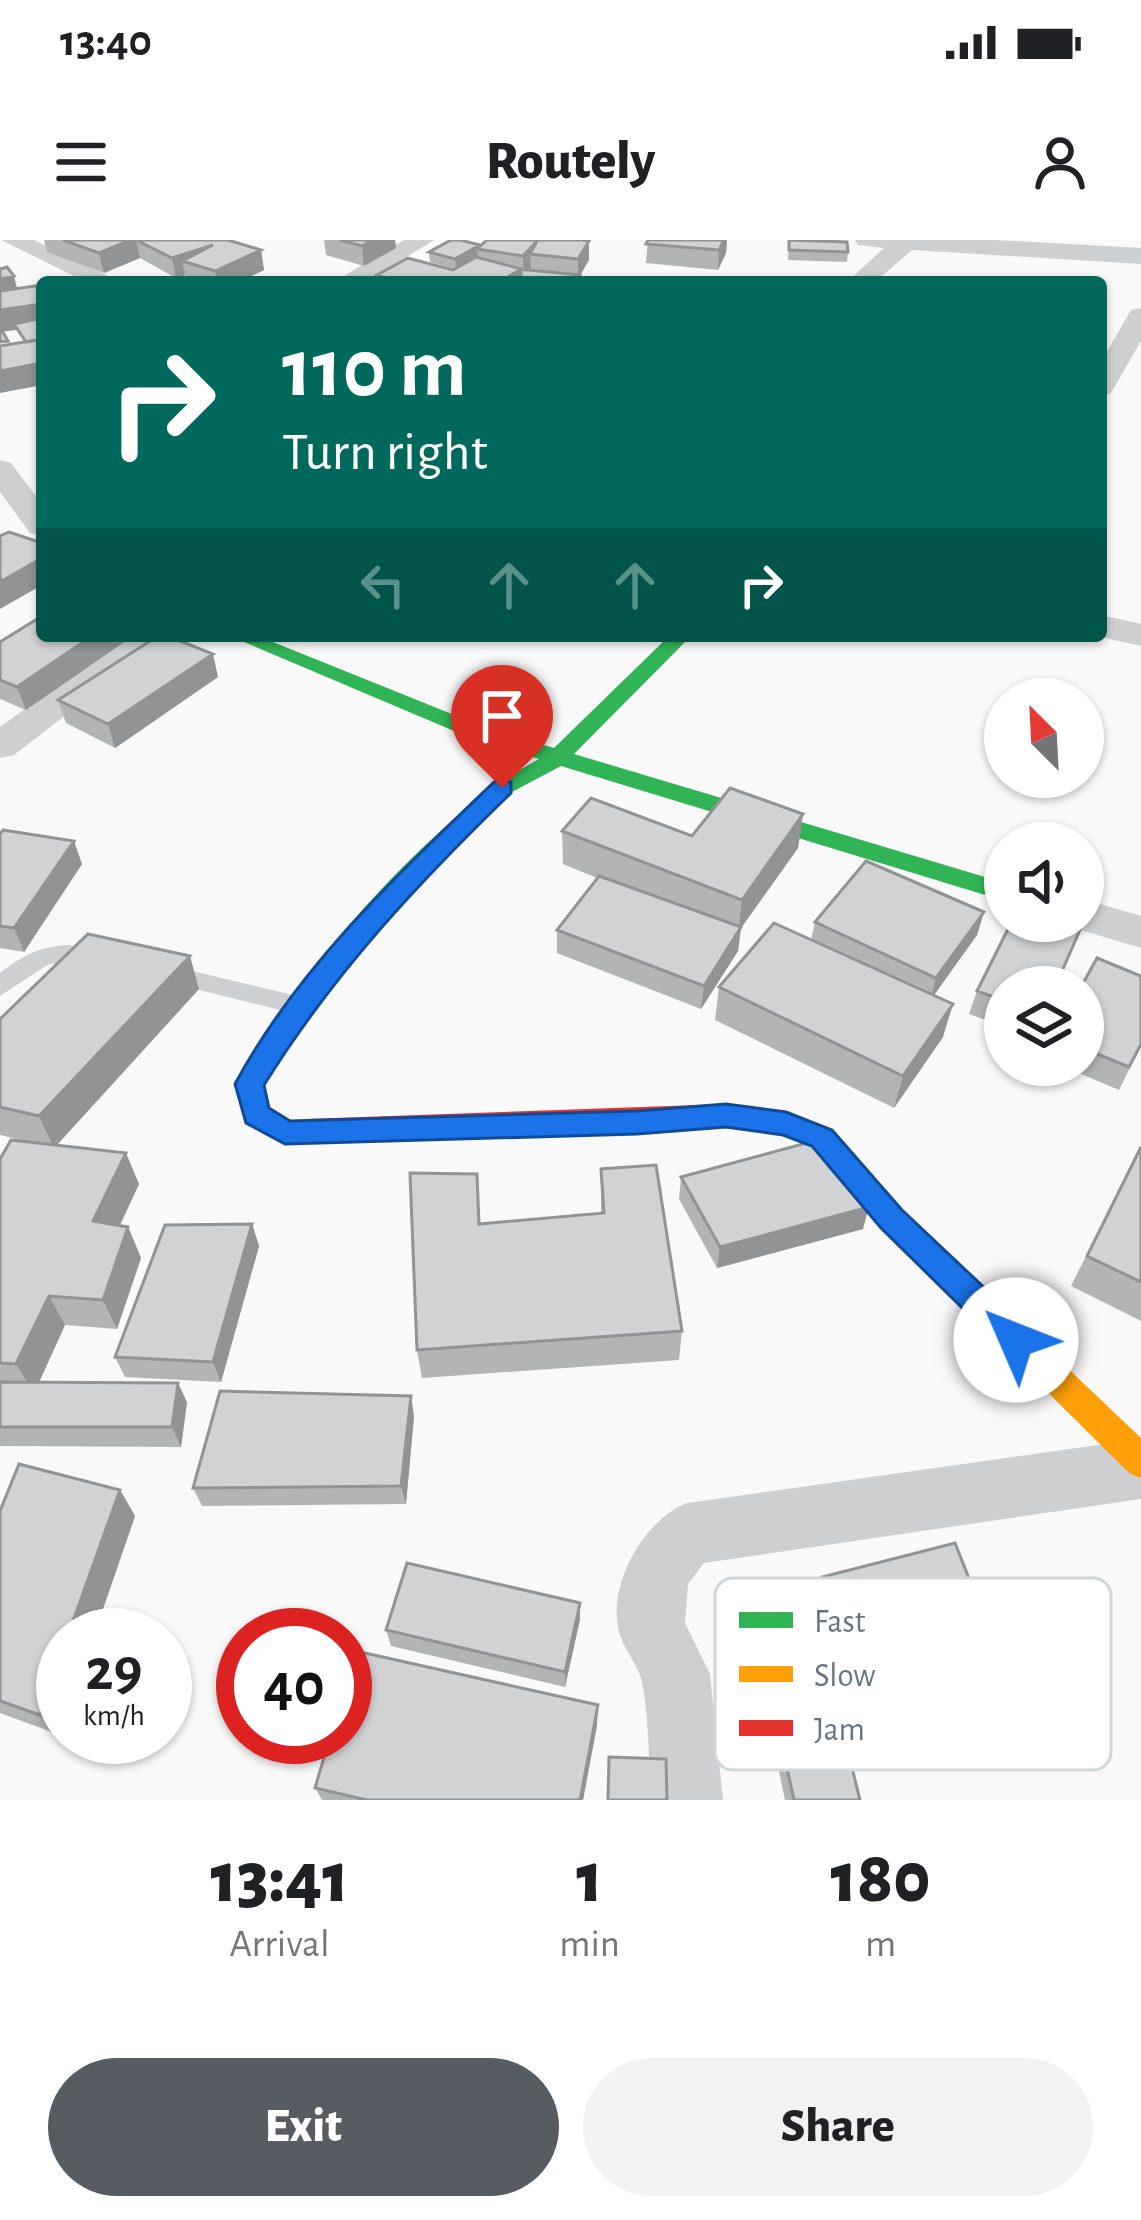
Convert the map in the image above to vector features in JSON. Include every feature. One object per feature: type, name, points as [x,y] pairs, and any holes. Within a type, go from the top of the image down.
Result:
[{"type":"street","points":[[13,240],[93,276]]},
{"type":"street","points":[[358,276],[422,240]]},
{"type":"street","points":[[867,240],[1141,256]]},
{"type":"street","points":[[867,276],[906,242]]},
{"type":"street","points":[[1107,376],[1141,316]]},
{"type":"street","points":[[2,474],[36,518]]},
{"type":"street","points":[[1107,627],[1141,635]]},
{"type":"street","points":[[0,746],[142,642]]},
{"type":"street","points":[[255,642],[481,734],[984,886]]},
{"type":"street","points":[[675,642],[556,759],[502,788],[436,851],[299,1005],[250,1084],[256,1114],[285,1132],[726,1115],[786,1124],[822,1138],[892,1219],[1141,1465]]},
{"type":"street","points":[[1104,921],[1141,932]]},
{"type":"street","points":[[687,1800],[676,1674],[650,1629],[657,1572],[687,1534],[1141,1465]]},
{"type":"lane","points":[[0,987],[25,963],[52,952],[72,952],[299,1005]]},
{"type":"building","points":[[63,240],[131,240],[99,253]]},
{"type":"building","points":[[136,240],[228,240],[261,250],[215,271],[182,261],[213,245],[172,258]]},
{"type":"building","points":[[340,240],[372,240],[362,246]]},
{"type":"building","points":[[451,240],[480,245],[455,259],[429,252]]},
{"type":"building","points":[[487,240],[589,241],[578,259],[530,254],[537,241],[523,256],[477,249]]},
{"type":"building","points":[[648,240],[724,240],[719,250],[646,244]]},
{"type":"building","points":[[789,240],[847,242],[848,252],[789,250]]},
{"type":"building","points":[[476,257],[521,269],[510,276],[377,275],[408,258],[453,270]]},
{"type":"building","points":[[7,267],[14,276],[0,279],[0,269]]},
{"type":"building","points":[[521,269],[580,275],[579,276],[521,276]]},
{"type":"building","points":[[36,286],[36,305],[0,310],[0,291]]},
{"type":"building","points":[[36,319],[36,340],[26,342],[14,324]]},
{"type":"building","points":[[36,340],[36,364],[0,371],[0,346]]},
{"type":"building","points":[[9,532],[36,541],[36,561],[0,582],[0,536]]},
{"type":"building","points":[[36,620],[36,642],[83,642],[17,687],[0,680],[0,642]]},
{"type":"building","points":[[149,642],[183,642],[213,654],[108,724],[58,700]]},
{"type":"building","points":[[730,788],[803,814],[742,900],[562,831],[591,798],[692,836]]},
{"type":"building","points":[[3,830],[74,841],[14,928],[0,926]]},
{"type":"building","points":[[866,861],[984,912],[936,978],[815,922]]},
{"type":"building","points":[[599,876],[741,927],[704,986],[557,930]]},
{"type":"building","points":[[774,923],[953,1004],[903,1076],[719,987]]},
{"type":"building","points":[[88,934],[190,956],[39,1116],[0,1107],[0,1019]]},
{"type":"building","points":[[1002,942],[1075,942],[1064,966],[990,966]]},
{"type":"building","points":[[1097,958],[1141,976],[1141,1044],[1129,1067],[1104,1057],[1104,966],[1093,966]]},
{"type":"building","points":[[825,1138],[869,1207],[720,1247],[681,1177]]},
{"type":"building","points":[[11,1140],[126,1153],[93,1221],[128,1227],[103,1300],[49,1296],[16,1364],[0,1363],[0,1159]]},
{"type":"building","points":[[1141,1147],[1141,1282],[1087,1256]]},
{"type":"building","points":[[656,1165],[682,1331],[417,1350],[410,1173],[477,1174],[479,1224],[604,1213],[601,1169]]},
{"type":"building","points":[[252,1224],[213,1362],[115,1357],[165,1225]]},
{"type":"building","points":[[0,1382],[178,1383],[172,1427],[0,1427]]},
{"type":"building","points":[[220,1391],[411,1396],[401,1486],[193,1488]]},
{"type":"building","points":[[19,1464],[120,1490],[78,1608],[36,1608],[36,1714],[0,1701],[0,1511]]},
{"type":"building","points":[[955,1543],[969,1578],[822,1578]]},
{"type":"building","points":[[407,1563],[580,1603],[565,1672],[386,1630]]},
{"type":"building","points":[[372,1655],[598,1705],[580,1800],[367,1800],[315,1788],[322,1764],[372,1764]]},
{"type":"building","points":[[609,1757],[666,1759],[667,1800],[608,1800]]},
{"type":"building","points":[[787,1770],[853,1770],[860,1800],[794,1800]]},
{"type":"traffic: fast","points":[[255,642],[481,734],[984,886]]},
{"type":"traffic: fast","points":[[306,1131],[285,1132],[256,1114],[250,1084],[299,1005],[403,883],[502,788],[556,759],[675,642]]},
{"type":"traffic: slow","points":[[1005,1329],[1141,1461]]},
{"type":"traffic: jam","points":[[306,1131],[726,1115],[786,1123],[822,1138],[892,1219],[1005,1329]]},
{"type":"route","points":[[502,788],[403,883],[299,1005],[250,1084],[256,1114],[285,1132],[726,1115],[786,1124],[822,1138],[892,1219],[1016,1340]]}]
